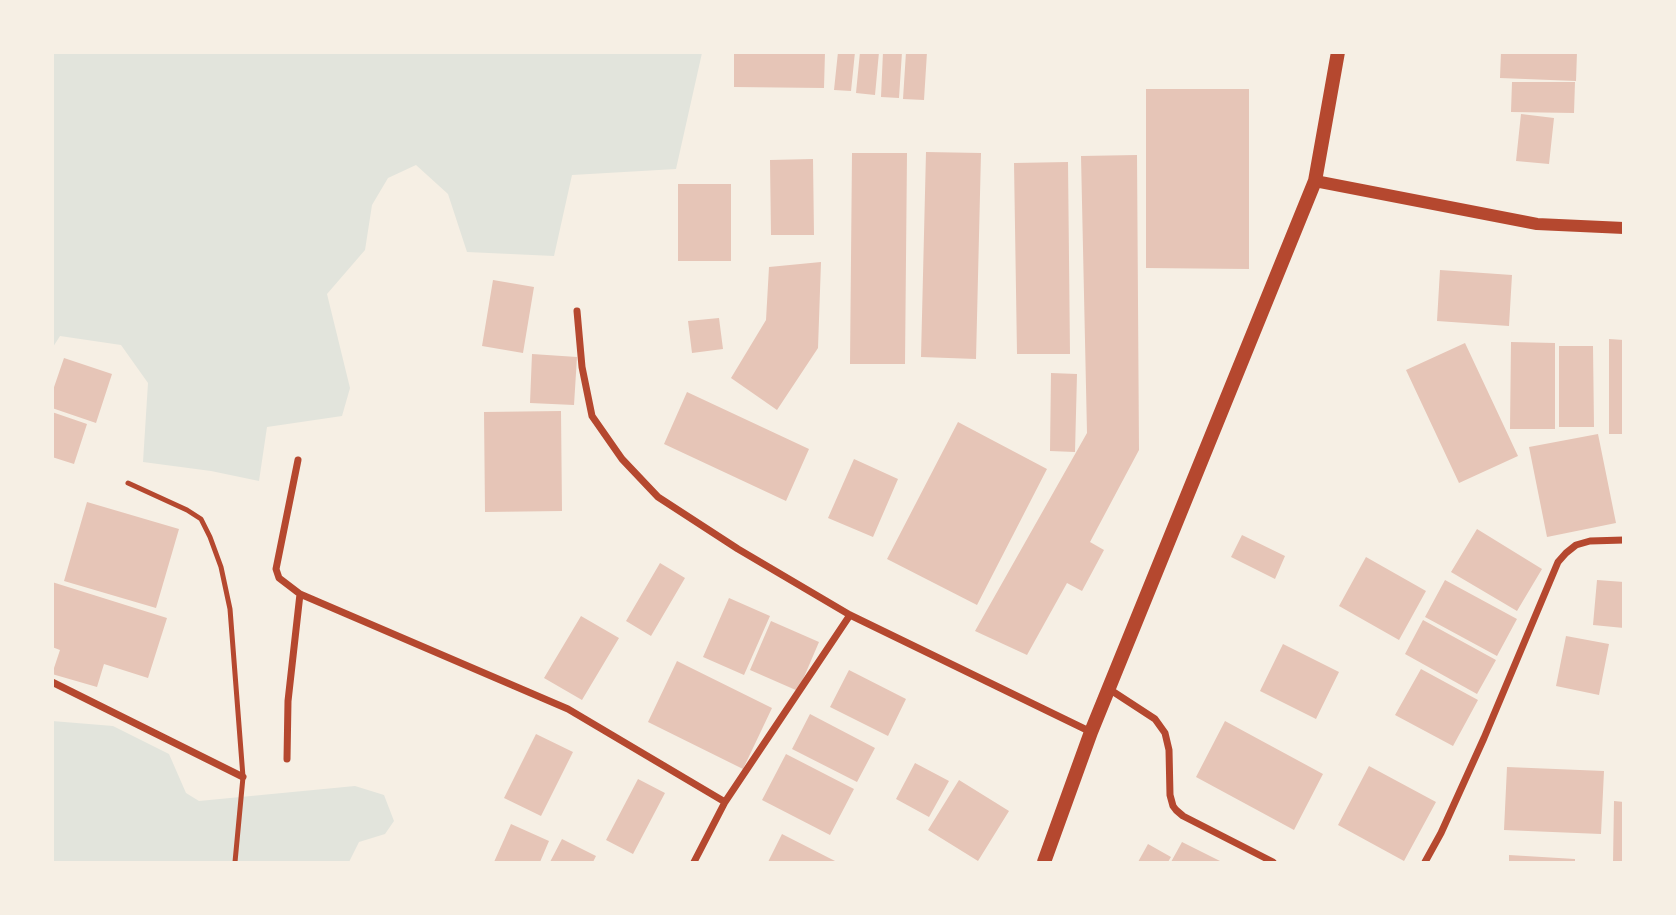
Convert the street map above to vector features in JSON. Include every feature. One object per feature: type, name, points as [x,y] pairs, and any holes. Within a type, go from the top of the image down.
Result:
[{"type":"main road","points":[[1044,863],[1091,733],[1315,181],[1338,52]]},
{"type":"street","points":[[1315,181],[1537,224],[1623,228]]},
{"type":"street","points":[[577,311],[582,367],[592,416],[622,458],[658,497],[850,615],[1091,733]]},
{"type":"street","points":[[298,460],[276,569],[279,578],[300,594],[568,709],[725,802]]},
{"type":"street","points":[[1425,863],[1484,738],[1558,562],[1576,545],[1590,541],[1623,540]]},
{"type":"street","points":[[287,759],[288,701],[300,594]]},
{"type":"street","points":[[694,863],[725,802],[850,615]]},
{"type":"street","points":[[52,682],[243,777]]},
{"type":"street","points":[[1109,689],[1155,719],[1165,733],[1170,767],[1170,795],[1176,810],[1273,863]]},
{"type":"lane","points":[[128,483],[201,519],[221,567],[230,609],[243,777],[235,863]]},
{"type":"shaded area","points":[[53,52],[702,53],[676,169],[572,175],[554,256],[467,252],[448,194],[416,165],[388,178],[372,205],[365,250],[327,294],[350,388],[342,416],[267,427],[259,481],[211,471],[143,462],[148,383],[121,345],[60,336],[53,347]]},
{"type":"shaded area","points":[[52,721],[113,726],[169,754],[186,793],[199,801],[355,786],[384,795],[394,821],[385,834],[359,842],[349,862],[53,862]]},
{"type":"building","points":[[734,52],[825,52],[824,88],[734,87]]},
{"type":"building","points":[[838,52],[855,52],[851,91],[834,90]]},
{"type":"building","points":[[860,52],[879,52],[875,95],[856,93]]},
{"type":"building","points":[[883,52],[902,52],[899,98],[881,97]]},
{"type":"building","points":[[906,52],[927,52],[924,100],[903,99]]},
{"type":"building","points":[[1501,52],[1577,52],[1576,81],[1500,78]]},
{"type":"building","points":[[1512,82],[1575,82],[1574,113],[1511,112]]},
{"type":"building","points":[[1146,89],[1249,89],[1249,269],[1146,268]]},
{"type":"building","points":[[1521,114],[1554,118],[1549,164],[1516,161]]},
{"type":"building","points":[[926,152],[981,153],[976,359],[921,357]]},
{"type":"building","points":[[852,153],[907,153],[905,364],[850,364]]},
{"type":"building","points":[[1137,155],[1139,450],[1090,542],[1104,550],[1082,591],[1067,583],[1027,655],[975,631],[1087,433],[1081,156]]},
{"type":"building","points":[[813,159],[814,235],[771,235],[770,160]]},
{"type":"building","points":[[1068,162],[1070,354],[1017,354],[1014,163]]},
{"type":"building","points":[[678,184],[731,184],[731,261],[678,261]]},
{"type":"building","points":[[821,262],[818,348],[777,410],[731,378],[766,320],[769,267]]},
{"type":"building","points":[[1440,270],[1512,275],[1509,326],[1437,321]]},
{"type":"building","points":[[493,280],[534,287],[523,353],[482,346]]},
{"type":"building","points":[[719,318],[723,349],[692,353],[688,321]]},
{"type":"building","points":[[1609,339],[1624,340],[1624,434],[1609,434]]},
{"type":"building","points":[[1511,342],[1555,343],[1555,429],[1510,429]]},
{"type":"building","points":[[1465,343],[1518,456],[1459,483],[1406,370]]},
{"type":"building","points":[[1559,346],[1593,346],[1594,427],[1559,427]]},
{"type":"building","points":[[532,354],[577,357],[574,405],[530,403]]},
{"type":"building","points":[[64,358],[112,374],[96,423],[52,408],[52,393]]},
{"type":"building","points":[[1051,373],[1077,374],[1075,452],[1050,451]]},
{"type":"building","points":[[687,392],[809,449],[786,501],[664,444]]},
{"type":"building","points":[[561,411],[562,511],[485,512],[484,412]]},
{"type":"building","points":[[52,412],[87,424],[74,464],[52,457]]},
{"type":"building","points":[[958,422],[1047,469],[977,605],[887,559]]},
{"type":"building","points":[[1598,434],[1616,523],[1547,537],[1529,447]]},
{"type":"building","points":[[854,459],[898,479],[873,537],[828,518]]},
{"type":"building","points":[[87,502],[179,529],[156,608],[64,581]]},
{"type":"building","points":[[1477,529],[1542,569],[1517,611],[1451,572]]},
{"type":"building","points":[[1242,535],[1285,556],[1275,579],[1231,557]]},
{"type":"building","points":[[1366,557],[1426,591],[1399,640],[1339,606]]},
{"type":"building","points":[[660,563],[685,578],[651,636],[626,621]]},
{"type":"building","points":[[1445,580],[1517,619],[1497,656],[1425,617]]},
{"type":"building","points":[[1597,580],[1624,582],[1624,628],[1593,625]]},
{"type":"building","points":[[52,582],[167,618],[148,678],[104,664],[97,687],[52,674],[60,650],[52,647]]},
{"type":"building","points":[[729,598],[770,616],[744,675],[703,657]]},
{"type":"building","points":[[581,616],[619,638],[582,700],[544,678]]},
{"type":"building","points":[[1423,620],[1496,660],[1477,694],[1405,654]]},
{"type":"building","points":[[771,621],[819,642],[798,691],[750,670]]},
{"type":"building","points":[[1566,636],[1609,644],[1599,695],[1556,686]]},
{"type":"building","points":[[1283,644],[1339,672],[1316,719],[1260,691]]},
{"type":"building","points":[[677,661],[772,708],[743,769],[648,722]]},
{"type":"building","points":[[1421,669],[1478,700],[1453,746],[1395,715]]},
{"type":"building","points":[[849,670],[906,699],[888,736],[830,707]]},
{"type":"building","points":[[810,714],[875,748],[857,782],[792,749]]},
{"type":"building","points":[[1225,721],[1323,774],[1294,830],[1196,777]]},
{"type":"building","points":[[536,734],[573,752],[541,816],[504,798]]},
{"type":"building","points":[[786,754],[854,789],[830,835],[762,800]]},
{"type":"building","points":[[915,763],[949,781],[929,817],[896,799]]},
{"type":"building","points":[[1369,766],[1436,802],[1404,861],[1338,825]]},
{"type":"building","points":[[1507,767],[1604,771],[1601,834],[1504,830]]},
{"type":"building","points":[[638,779],[665,793],[633,854],[606,840]]},
{"type":"building","points":[[959,780],[1009,811],[978,861],[928,830]]},
{"type":"building","points":[[1614,801],[1624,802],[1624,862],[1613,862]]},
{"type":"building","points":[[511,824],[549,841],[540,862],[494,862]]},
{"type":"building","points":[[782,834],[837,862],[768,862]]},
{"type":"building","points":[[562,839],[596,856],[593,862],[550,862]]},
{"type":"building","points":[[1182,842],[1222,862],[1171,862]]},
{"type":"building","points":[[1148,844],[1171,857],[1168,862],[1138,862]]},
{"type":"building","points":[[1509,855],[1575,859],[1575,862],[1509,862]]}]
